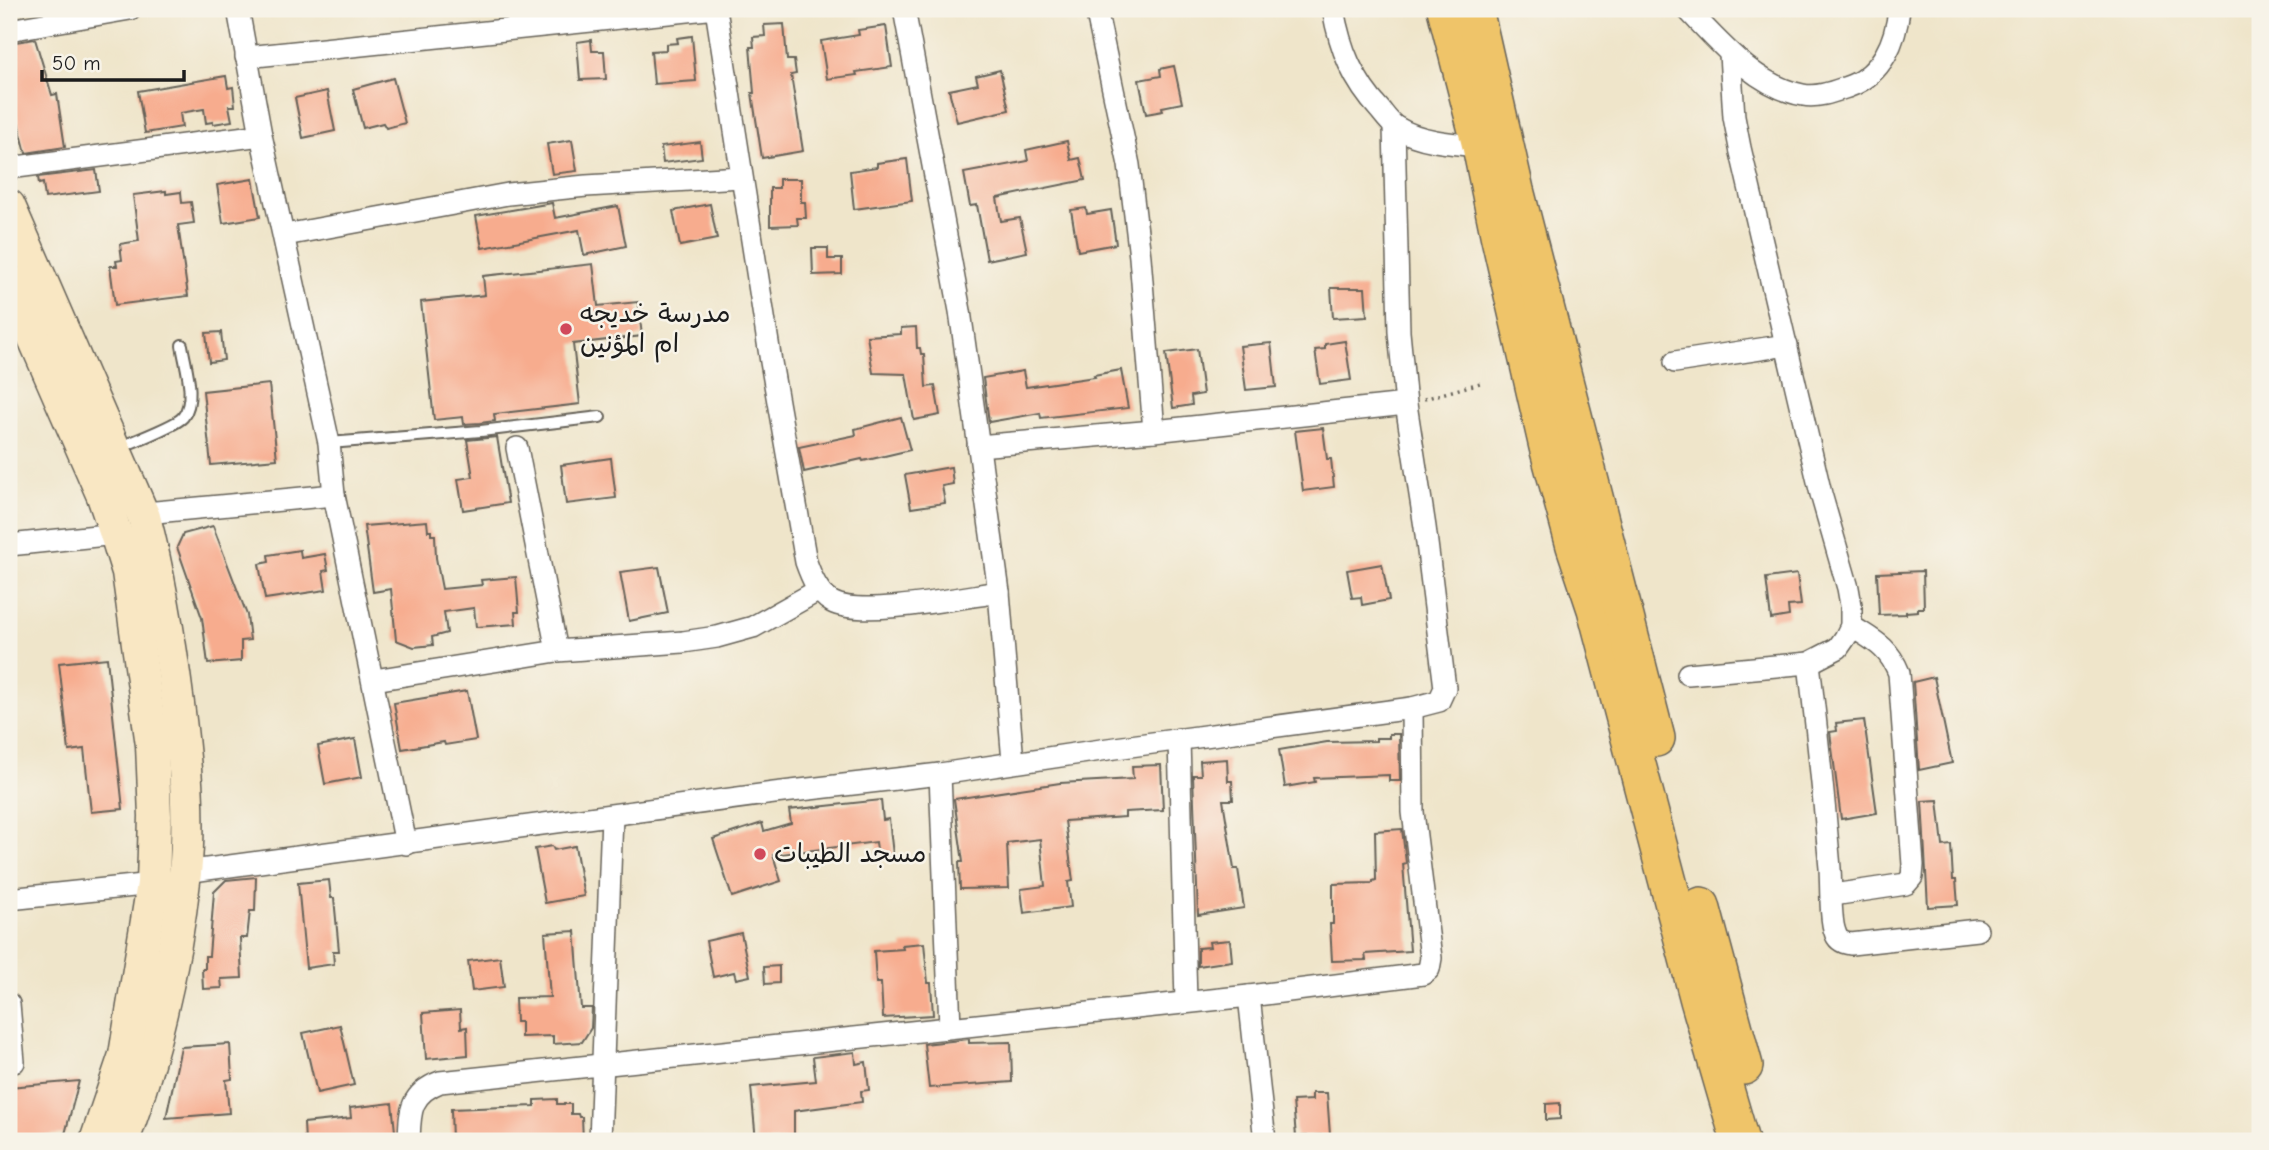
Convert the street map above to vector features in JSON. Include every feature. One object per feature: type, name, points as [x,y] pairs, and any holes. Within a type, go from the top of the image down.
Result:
[{"type":"highway","points":[[1446,9],[1481,146],[1548,447],[1575,546],[1596,609],[1699,1000],[1740,1141]]},
{"type":"highway","points":[[1474,9],[1516,190],[1660,755],[1764,1141]]},
{"type":"main road","points":[[9,206],[144,517],[173,662],[185,759],[185,872],[155,1043],[123,1141]]},
{"type":"main road","points":[[9,281],[103,496],[128,572],[152,745],[155,816],[153,884],[125,1055],[96,1141]]},
{"type":"street","points":[[9,30],[130,9]]},
{"type":"street","points":[[238,9],[261,135],[329,443],[334,495],[406,844]]},
{"type":"street","points":[[246,57],[707,9]]},
{"type":"street","points":[[716,9],[741,177],[806,562],[811,577],[830,601],[845,607],[920,603],[999,592]]},
{"type":"street","points":[[904,9],[950,250],[999,592],[1013,762]]},
{"type":"street","points":[[1096,9],[1129,165],[1140,257],[1154,431]]},
{"type":"street","points":[[1333,9],[1347,62],[1356,81],[1394,126],[1433,140],[1481,146]]},
{"type":"street","points":[[1687,9],[1730,54],[1748,68],[1776,85],[1803,96],[1824,94],[1862,82],[1881,63],[1894,41],[1899,9]]},
{"type":"street","points":[[1688,674],[1809,663],[1838,648],[1851,626],[1848,588],[1821,494],[1740,148],[1734,117],[1730,54]]},
{"type":"street","points":[[185,872],[774,793],[940,774],[1412,708],[1439,701],[1445,688],[1406,404],[1399,332],[1394,126]]},
{"type":"street","points":[[9,168],[261,135]]},
{"type":"street","points":[[285,235],[508,194],[586,186],[741,177]]},
{"type":"street","points":[[1675,362],[1787,345]]},
{"type":"street","points":[[978,446],[1154,431],[1406,404]]},
{"type":"street","points":[[517,447],[557,651]]},
{"type":"street","points":[[144,517],[156,512],[334,495]]},
{"type":"street","points":[[9,545],[116,534]]},
{"type":"street","points":[[374,680],[557,651],[717,637],[753,627],[819,590]]},
{"type":"street","points":[[1833,895],[1906,884],[1912,877],[1913,865],[1899,673],[1886,650],[1851,626]]},
{"type":"street","points":[[1809,663],[1835,936],[1844,944],[1977,930]]},
{"type":"street","points":[[409,1141],[413,1104],[429,1086],[440,1083],[1250,996],[1423,974],[1429,969],[1431,958],[1413,811],[1412,708]]},
{"type":"street","points":[[1179,739],[1186,1002]]},
{"type":"street","points":[[940,774],[950,1027]]},
{"type":"street","points":[[600,1141],[612,816]]},
{"type":"street","points":[[9,899],[153,884]]},
{"type":"street","points":[[1250,996],[1265,1141]]},
{"type":"street","points":[[9,1004],[14,1062]]},
{"type":"lane","points":[[115,449],[182,419],[188,408],[189,393],[182,345]]},
{"type":"lane","points":[[329,443],[600,417]]},
{"type":"path","points":[[1406,404],[1479,383]]},
{"type":"building","points":[[784,24],[787,60],[794,60],[796,74],[791,75],[803,151],[762,158],[752,93],[750,47],[754,47],[753,37],[765,36],[764,25]]},
{"type":"building","points":[[886,26],[892,67],[827,79],[821,41],[859,35],[858,30]]},
{"type":"building","points":[[692,36],[696,81],[654,84],[651,51],[666,50],[666,44],[678,43],[677,38]]},
{"type":"building","points":[[35,39],[52,95],[57,94],[65,147],[26,153],[9,87],[9,43]]},
{"type":"building","points":[[591,40],[592,51],[604,51],[606,79],[580,80],[577,42]]},
{"type":"building","points":[[1174,66],[1182,103],[1146,114],[1139,80],[1161,76],[1160,69]]},
{"type":"building","points":[[1000,70],[1009,110],[957,122],[949,90],[978,84],[976,76]]},
{"type":"building","points":[[226,76],[228,88],[233,87],[235,106],[229,106],[232,121],[206,123],[204,109],[180,113],[182,127],[145,133],[138,91]]},
{"type":"building","points":[[393,78],[405,123],[386,128],[383,123],[363,128],[353,89]]},
{"type":"building","points":[[327,91],[335,131],[303,138],[295,98]]},
{"type":"building","points":[[572,140],[577,171],[552,174],[547,144]]},
{"type":"building","points":[[1067,141],[1071,160],[1080,158],[1085,180],[997,198],[1001,221],[1020,218],[1027,252],[987,260],[977,205],[970,206],[964,173],[1028,161],[1026,150]]},
{"type":"building","points":[[700,142],[702,158],[663,163],[661,147]]},
{"type":"building","points":[[907,159],[912,201],[854,209],[850,171],[877,167],[877,163]]},
{"type":"building","points":[[96,170],[99,191],[45,198],[43,183],[39,184],[38,177]]},
{"type":"building","points":[[253,179],[260,217],[223,223],[217,185]]},
{"type":"building","points":[[779,179],[801,179],[801,202],[805,202],[806,218],[797,218],[798,225],[770,226],[770,188],[779,188]]},
{"type":"building","points":[[166,191],[166,194],[181,192],[182,203],[191,202],[194,223],[178,225],[188,296],[115,305],[110,266],[117,266],[116,261],[122,260],[120,244],[139,241],[133,195]]},
{"type":"building","points":[[552,203],[555,218],[618,206],[626,246],[584,255],[579,230],[482,248],[476,216]]},
{"type":"building","points":[[710,204],[717,239],[680,246],[673,211]]},
{"type":"building","points":[[1086,208],[1087,214],[1111,210],[1116,244],[1078,251],[1071,210]]},
{"type":"building","points":[[812,248],[828,248],[828,259],[842,259],[842,274],[813,275]]},
{"type":"building","points":[[593,264],[598,306],[638,302],[642,336],[573,344],[580,404],[494,414],[495,421],[480,423],[464,424],[463,417],[434,420],[421,302],[485,295],[483,276]]},
{"type":"building","points":[[1331,288],[1365,288],[1367,316],[1333,318]]},
{"type":"building","points":[[916,327],[917,348],[924,354],[926,387],[935,386],[940,415],[914,420],[906,374],[873,373],[867,336],[901,334],[901,328]]},
{"type":"building","points":[[221,332],[224,360],[209,362],[206,333]]},
{"type":"building","points":[[1345,341],[1351,380],[1320,384],[1315,350],[1325,349],[1325,344]]},
{"type":"building","points":[[1271,343],[1276,387],[1246,390],[1240,346]]},
{"type":"building","points":[[1197,349],[1203,394],[1191,396],[1192,405],[1173,408],[1166,353]]},
{"type":"building","points":[[1121,370],[1128,408],[1041,418],[1040,413],[989,422],[983,378],[1023,371],[1026,387],[1095,377],[1094,375]]},
{"type":"building","points":[[269,384],[277,459],[211,465],[203,391]]},
{"type":"building","points":[[901,417],[910,450],[804,472],[799,447],[856,435],[855,429]]},
{"type":"building","points":[[1323,428],[1327,459],[1331,459],[1334,487],[1303,491],[1295,431]]},
{"type":"building","points":[[497,437],[508,503],[463,510],[458,479],[473,477],[467,440]]},
{"type":"building","points":[[611,458],[616,498],[566,504],[561,465]]},
{"type":"building","points":[[951,467],[953,484],[942,486],[945,503],[911,508],[905,475]]},
{"type":"building","points":[[427,521],[428,531],[435,535],[442,589],[482,585],[481,580],[516,577],[519,612],[515,612],[516,624],[476,627],[474,608],[444,612],[447,633],[432,637],[433,645],[414,647],[396,640],[391,589],[373,592],[364,526]]},
{"type":"building","points":[[213,526],[247,615],[250,640],[241,641],[241,661],[208,664],[202,618],[177,547],[183,534]]},
{"type":"building","points":[[300,550],[301,558],[325,554],[328,570],[323,571],[326,590],[265,599],[259,564],[269,562],[268,555]]},
{"type":"building","points":[[1382,564],[1389,600],[1362,605],[1361,597],[1352,598],[1347,570]]},
{"type":"building","points":[[659,567],[668,613],[629,621],[620,572]]},
{"type":"building","points":[[1923,571],[1924,608],[1906,614],[1879,615],[1877,573]]},
{"type":"building","points":[[1797,574],[1801,605],[1788,606],[1789,616],[1771,619],[1766,578]]},
{"type":"building","points":[[107,658],[123,809],[91,812],[84,749],[69,751],[59,663]]},
{"type":"building","points":[[1934,677],[1952,763],[1919,770],[1913,682]]},
{"type":"building","points":[[467,691],[476,740],[402,749],[394,703]]},
{"type":"building","points":[[1864,720],[1877,813],[1841,819],[1830,732],[1837,731],[1836,723]]},
{"type":"building","points":[[1389,734],[1399,734],[1400,781],[1389,781],[1389,775],[1314,778],[1315,782],[1285,787],[1279,750],[1327,742],[1376,741],[1376,738],[1389,738]]},
{"type":"building","points":[[355,739],[362,777],[325,784],[318,746]]},
{"type":"building","points":[[1227,759],[1228,781],[1232,781],[1233,800],[1223,800],[1234,869],[1238,869],[1244,908],[1198,915],[1193,775],[1201,775],[1200,761]]},
{"type":"building","points":[[1161,765],[1163,810],[1125,812],[1125,817],[1065,821],[1073,881],[1068,882],[1071,907],[1024,913],[1021,889],[1045,886],[1040,839],[1007,843],[1009,888],[960,889],[959,862],[963,862],[954,799],[1060,783],[1133,779],[1132,766]]},
{"type":"building","points":[[881,800],[883,820],[889,819],[893,855],[878,857],[876,842],[773,855],[781,881],[732,897],[713,839],[762,823],[764,831],[791,823],[789,810]]},
{"type":"building","points":[[1938,800],[1943,846],[1951,845],[1958,905],[1928,907],[1922,801]]},
{"type":"building","points":[[1402,829],[1410,951],[1365,954],[1366,960],[1332,961],[1330,924],[1333,924],[1333,884],[1373,883],[1376,880],[1375,831]]},
{"type":"building","points":[[552,846],[554,850],[575,846],[584,896],[545,903],[535,849]]},
{"type":"building","points":[[256,877],[255,911],[250,911],[247,938],[240,938],[242,978],[221,979],[222,988],[203,989],[202,969],[205,969],[205,956],[209,956],[214,892],[226,880]]},
{"type":"building","points":[[329,880],[331,898],[334,898],[339,951],[333,951],[334,964],[306,968],[298,883]]},
{"type":"building","points":[[575,931],[581,1008],[592,1008],[591,1028],[582,1042],[553,1044],[553,1036],[521,1037],[521,1022],[516,1022],[515,998],[550,997],[545,933]]},
{"type":"building","points":[[741,933],[750,976],[736,979],[734,972],[713,977],[706,941]]},
{"type":"building","points":[[1230,940],[1232,961],[1198,966],[1198,948],[1210,947],[1209,942]]},
{"type":"building","points":[[924,943],[933,1015],[883,1018],[881,983],[876,983],[874,951],[903,949],[902,945]]},
{"type":"building","points":[[500,957],[504,987],[472,991],[468,961]]},
{"type":"building","points":[[779,966],[779,983],[765,984],[764,967]]},
{"type":"building","points":[[460,1010],[461,1028],[467,1027],[468,1055],[426,1059],[423,1013]]},
{"type":"building","points":[[340,1025],[354,1085],[317,1093],[303,1033]]},
{"type":"building","points":[[969,1039],[969,1043],[1011,1042],[1012,1082],[929,1088],[924,1044]]},
{"type":"building","points":[[230,1044],[232,1079],[226,1080],[229,1113],[166,1118],[181,1047]]},
{"type":"building","points":[[855,1052],[856,1064],[866,1062],[869,1090],[861,1091],[862,1102],[794,1111],[794,1141],[756,1141],[751,1087],[816,1081],[813,1057]]},
{"type":"building","points":[[79,1081],[65,1134],[9,1139],[9,1087]]},
{"type":"building","points":[[1312,1093],[1327,1093],[1330,1135],[1296,1137],[1293,1101],[1312,1100]]},
{"type":"building","points":[[557,1099],[557,1104],[571,1104],[571,1114],[582,1117],[583,1141],[452,1141],[451,1109],[535,1106],[535,1100]]},
{"type":"building","points":[[392,1103],[396,1141],[305,1141],[304,1123],[351,1118],[350,1108]]},
{"type":"building","points":[[1560,1103],[1560,1119],[1546,1120],[1546,1104]]},
{"type":"place","name":"مدرسة خديجه ام المؤنين","points":[[566,329]]},
{"type":"place","name":"مسجد الطيبات","points":[[760,854]]}]
